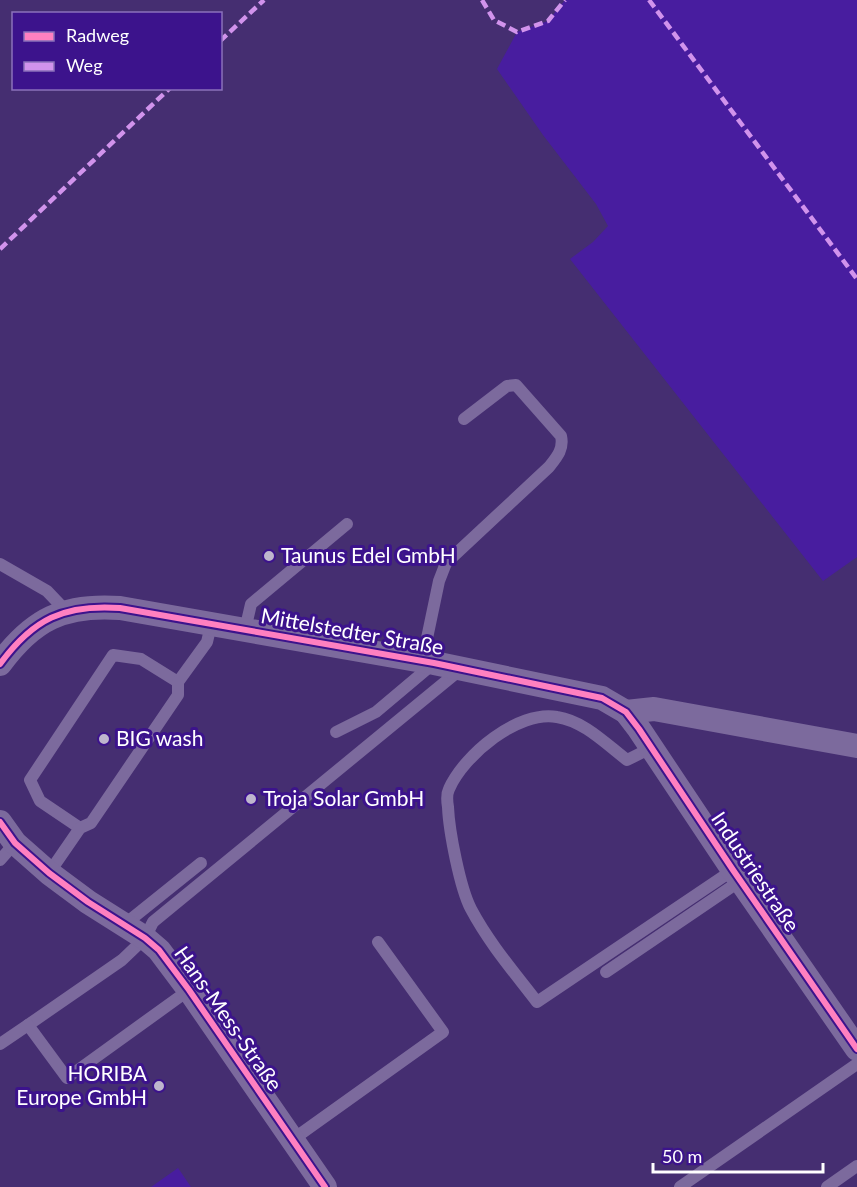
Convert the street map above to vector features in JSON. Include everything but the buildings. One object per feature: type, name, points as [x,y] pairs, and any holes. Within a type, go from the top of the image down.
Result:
[{"type":"street","name":"Mittelstedter Straße","points":[[66,611],[99,607],[120,608],[428,662],[602,698],[627,712]]},
{"type":"street","points":[[0,664],[20,639],[40,624],[66,611]]},
{"type":"street","points":[[627,712],[654,709],[857,746]]},
{"type":"street","name":"Industriestraße","points":[[627,712],[857,1049]]},
{"type":"street","name":"Hans-Mess-Straße","points":[[0,822],[8,851],[49,873],[87,902],[135,931],[159,950],[326,1187]]},
{"type":"lane","points":[[336,732],[376,712],[428,662],[439,581],[446,563],[549,466],[563,444],[561,436],[516,385],[507,386],[464,418]]},
{"type":"lane","points":[[245,630],[251,604],[347,524]]},
{"type":"lane","points":[[0,564],[47,591],[66,611]]},
{"type":"lane","points":[[49,873],[80,828],[91,823],[178,694],[178,682],[207,642],[211,625]]},
{"type":"lane","points":[[80,828],[40,801],[30,780],[113,655],[141,659],[178,682]]},
{"type":"lane","points":[[135,931],[153,922],[462,669]]},
{"type":"lane","points":[[651,747],[627,760],[574,722],[558,717],[539,716],[513,725],[494,737],[459,773],[448,790],[448,809],[458,870],[470,907],[488,937],[537,1002],[737,875]]},
{"type":"lane","points":[[0,1044],[122,960],[135,931],[201,863]]},
{"type":"lane","points":[[606,972],[737,875]]},
{"type":"lane","points":[[292,1140],[442,1032],[378,942]]},
{"type":"lane","points":[[28,1025],[67,1078],[189,990]]},
{"type":"lane","points":[[680,1187],[857,1064]]},
{"type":"lane","points":[[827,1187],[857,1166]]},
{"type":"shaded area","points":[[565,0],[857,0],[857,557],[823,581],[570,259],[593,242],[608,226],[596,204],[543,135],[497,69],[517,32],[548,21]]},
{"type":"shaded area","points":[[178,1168],[191,1187],[151,1187]]},
{"type":"marked path","points":[[222,39],[264,0]]},
{"type":"marked path","points":[[482,0],[494,20],[517,32],[548,21],[565,0]]},
{"type":"marked path","points":[[649,0],[857,279]]},
{"type":"marked path","points":[[0,249],[168,90]]},
{"type":"cycle path","points":[[0,664],[25,636],[51,618],[82,609],[120,608],[434,663],[602,698],[626,712],[639,729],[857,1049]]},
{"type":"cycle path","points":[[0,822],[15,843],[49,873],[88,902],[145,938],[159,950],[325,1187]]},
{"type":"place","name":"Taunus Edel GmbH","points":[[269,556]]},
{"type":"place","name":"BIG wash","points":[[104,739]]},
{"type":"place","name":"Troja Solar GmbH","points":[[251,799]]},
{"type":"place","name":"HORIBA Europe GmbH","points":[[159,1086]]}]
